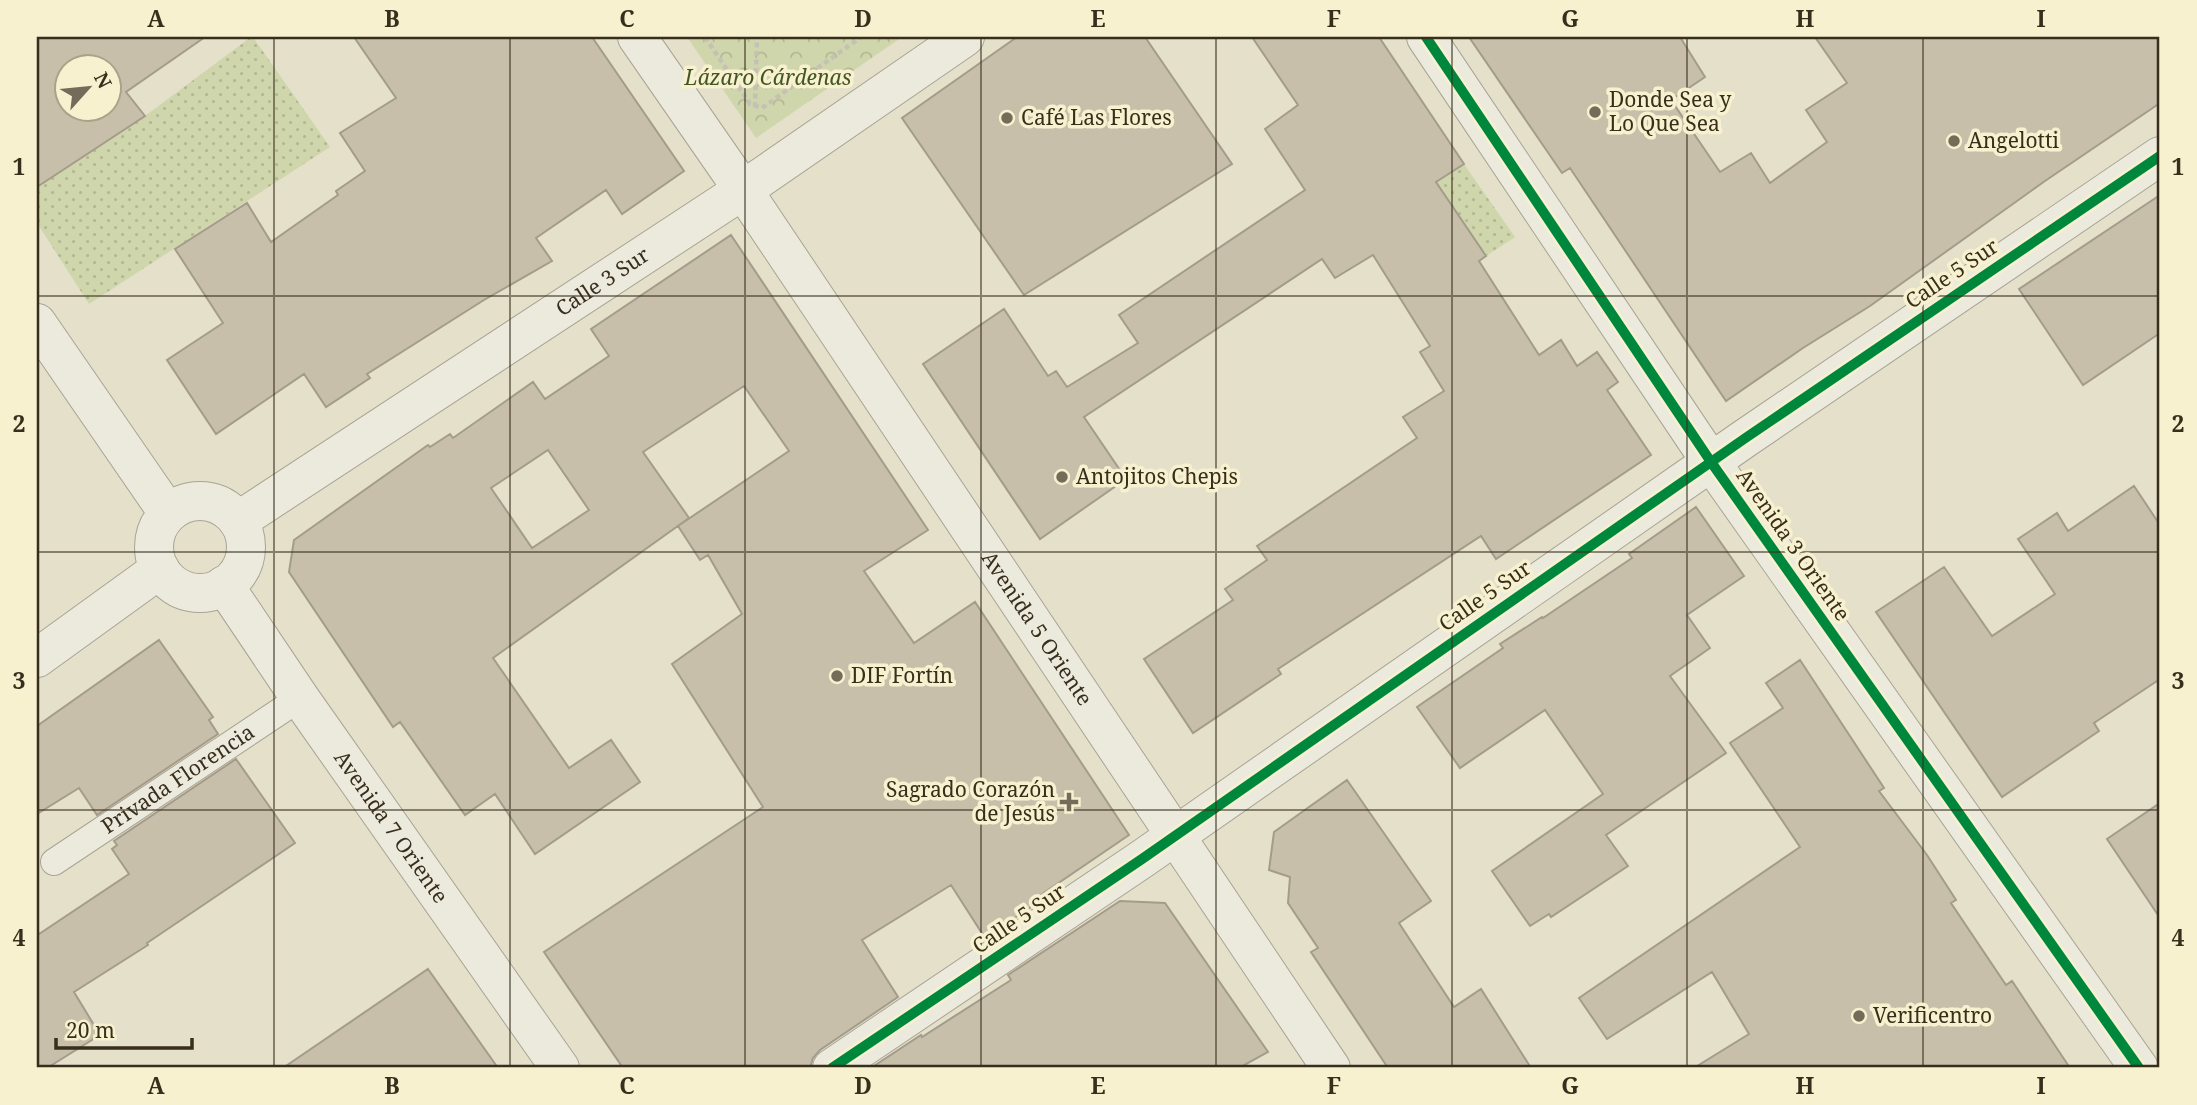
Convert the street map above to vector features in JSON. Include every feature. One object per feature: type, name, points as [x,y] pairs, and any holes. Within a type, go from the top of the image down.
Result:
[{"type":"street","name":"Avenida 5 Oriente","points":[[637,37],[743,190],[1331,1068]]},
{"type":"street","name":"Calle 3 Sur","points":[[238,521],[743,190],[965,37]]},
{"type":"street","name":"Avenida 3 Oriente","points":[[1426,37],[1711,462],[2138,1068]]},
{"type":"street","name":"Calle 5 Sur","points":[[832,1068],[1176,835],[1711,462],[2160,156]]},
{"type":"street","points":[[37,323],[168,513]]},
{"type":"street","points":[[203,500],[216,503],[238,521],[244,533],[244,561],[238,573],[224,585],[199,593],[183,590],[170,582],[160,569],[154,542],[158,528],[168,513],[188,502],[203,500]]},
{"type":"street","points":[[37,658],[160,569]]},
{"type":"street","name":"Avenida 7 Oriente","points":[[224,585],[300,698],[560,1068]]},
{"type":"lane","name":"Privada Florencia","points":[[54,862],[300,698]]},
{"type":"path","points":[[705,37],[750,104],[761,108],[862,37]]},
{"type":"path","points":[[755,107],[757,37]]},
{"type":"green space","points":[[251,37],[330,147],[89,304],[37,223],[37,187],[145,116]]},
{"type":"green space","name":"Lázaro Cárdenas","points":[[687,37],[902,37],[756,138]]},
{"type":"green space","points":[[1464,164],[1515,237],[1486,256],[1436,182]]},
{"type":"building","points":[[37,37],[205,37],[126,92],[145,116],[37,187]]},
{"type":"building","points":[[354,37],[592,37],[684,171],[622,214],[606,190],[536,238],[552,261],[484,300],[367,374],[370,378],[326,407],[304,374],[216,434],[167,360],[223,323],[175,249],[247,203],[271,242],[338,195],[336,191],[365,171],[340,133],[396,98]]},
{"type":"building","points":[[1017,37],[1145,37],[1232,164],[1024,295],[902,118]]},
{"type":"building","points":[[1252,37],[1379,37],[1464,164],[1436,182],[1486,256],[1479,261],[1539,355],[1561,340],[1577,366],[1597,352],[1618,382],[1607,390],[1651,455],[1496,559],[1481,536],[1278,669],[1281,674],[1193,733],[1144,659],[1233,600],[1225,589],[1267,560],[1257,546],[1417,438],[1403,417],[1444,391],[1420,352],[1430,346],[1373,255],[1335,278],[1322,259],[1084,417],[1126,479],[1040,539],[923,364],[1004,309],[1048,376],[1056,371],[1067,387],[1138,343],[1119,315],[1305,190],[1265,129],[1298,105]]},
{"type":"building","points":[[1469,37],[1680,37],[1705,77],[1671,100],[1720,172],[1751,153],[1770,183],[1827,142],[1806,110],[1847,83],[1815,37],[2160,37],[2160,103],[1870,306],[1726,401],[1570,168],[1562,173]]},
{"type":"building","points":[[2160,195],[2160,333],[2083,385],[2019,289]]},
{"type":"building","points":[[731,235],[928,530],[864,571],[914,643],[975,602],[1129,835],[1038,897],[1046,897],[985,938],[951,885],[862,940],[898,997],[820,1050],[813,1058],[810,1068],[623,1068],[544,952],[763,807],[672,664],[742,614],[708,555],[700,560],[678,526],[789,451],[744,386],[643,452],[689,518],[493,658],[569,768],[611,740],[640,782],[535,854],[495,794],[465,815],[400,722],[393,727],[289,572],[294,540],[428,445],[430,447],[450,434],[453,438],[533,382],[545,399],[609,356],[591,329]],"holes":[[[548,450],[589,510],[532,548],[491,488]]]},
{"type":"building","points":[[2134,486],[2160,525],[2160,679],[2094,723],[2099,731],[2002,797],[1876,612],[1944,567],[1992,636],[2055,594],[2018,539],[2057,513],[2068,531]]},
{"type":"building","points":[[1696,507],[1744,576],[1687,615],[1710,648],[1670,676],[1726,753],[1606,835],[1628,866],[1551,917],[1549,914],[1530,926],[1492,871],[1603,794],[1545,710],[1460,768],[1417,707],[1503,648],[1500,644],[1632,558],[1629,554]]},
{"type":"building","points":[[159,640],[213,717],[209,720],[218,734],[97,815],[79,788],[37,814],[37,726]]},
{"type":"building","points":[[1800,660],[1884,788],[1879,791],[1927,855],[1956,900],[1951,903],[2006,985],[2012,981],[2070,1068],[1694,1068],[1749,1034],[1712,972],[1607,1039],[1579,998],[1800,847],[1730,743],[1783,708],[1766,683]]},
{"type":"building","points":[[236,759],[295,843],[147,943],[148,945],[74,992],[100,1035],[47,1068],[37,1068],[37,930],[39,934],[129,874],[112,849],[117,845],[114,841]]},
{"type":"building","points":[[1347,780],[1431,901],[1399,923],[1454,1007],[1481,989],[1531,1068],[1388,1068],[1311,952],[1318,948],[1288,903],[1290,877],[1269,870],[1274,832]]},
{"type":"building","points":[[2160,803],[2160,918],[2107,839]]},
{"type":"building","points":[[1120,901],[1165,903],[1268,1052],[1239,1068],[871,1068],[1011,980],[1008,975]]},
{"type":"building","points":[[428,969],[498,1068],[283,1068]]},
{"type":"cycle path","points":[[1426,37],[1711,462],[2139,1068]]},
{"type":"cycle path","points":[[832,1068],[1142,859],[1744,439],[2160,156]]},
{"type":"place","name":"Donde Sea y Lo Que Sea","points":[[1595,112]]},
{"type":"place","name":"Café Las Flores","points":[[1007,118]]},
{"type":"place","name":"Angelotti","points":[[1954,141]]},
{"type":"place","name":"Antojitos Chepis","points":[[1062,477]]},
{"type":"place","name":"DIF Fortín","points":[[837,676]]},
{"type":"place","name":"Sagrado Corazón de Jesús","points":[[1069,802]]},
{"type":"place","name":"Verificentro","points":[[1859,1016]]}]
